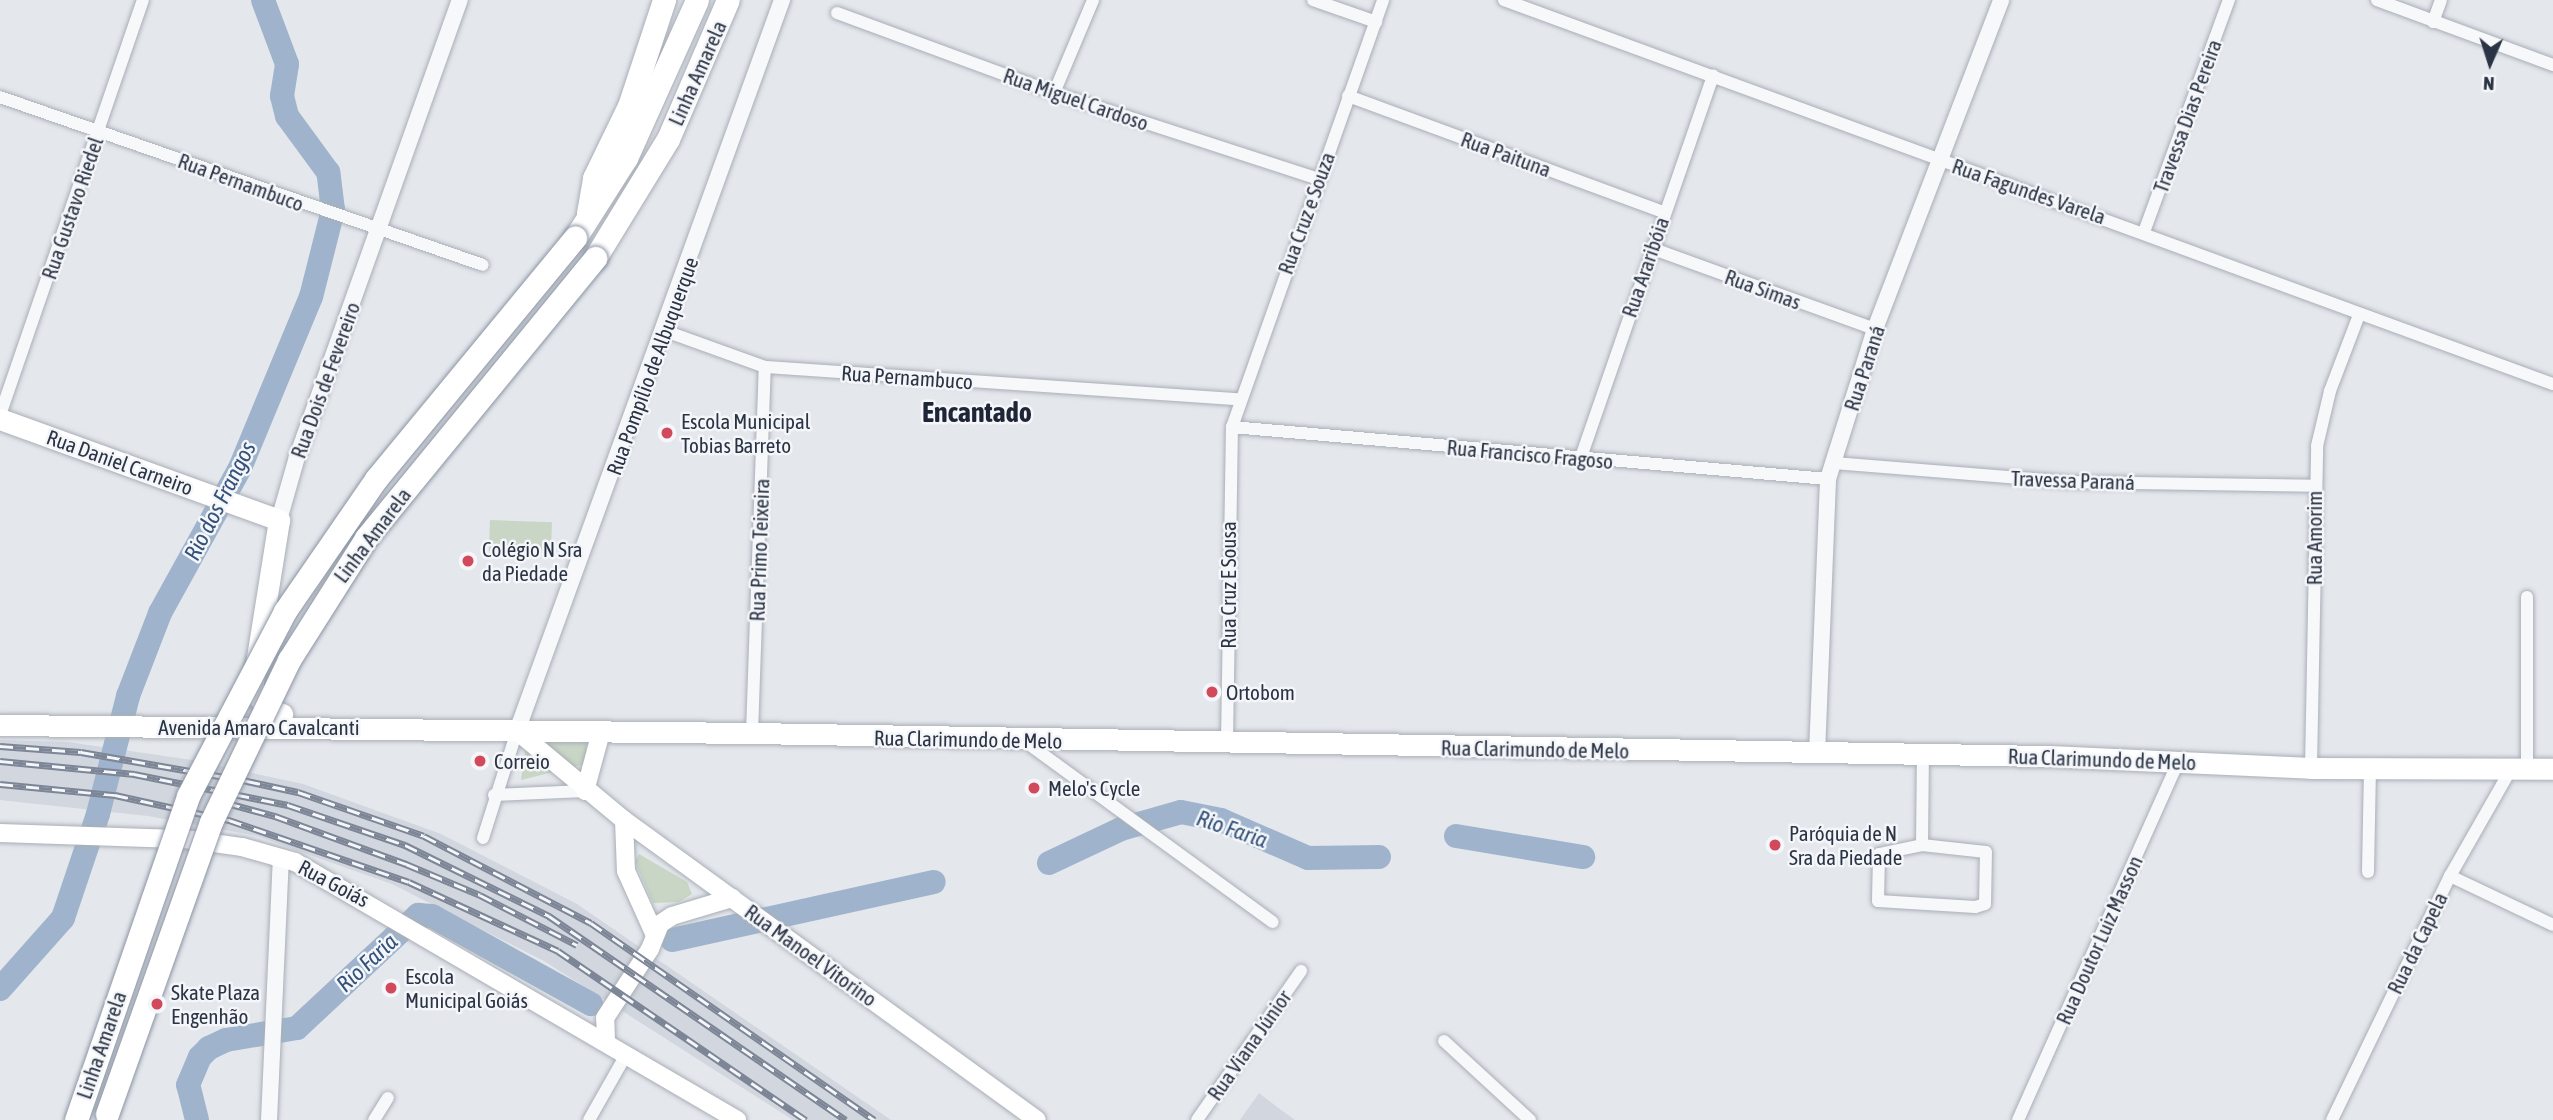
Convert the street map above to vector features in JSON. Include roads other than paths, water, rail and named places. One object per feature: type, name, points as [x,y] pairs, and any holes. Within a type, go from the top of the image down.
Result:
[{"type":"highway","points":[[581,229],[593,178],[629,106],[664,0]]},
{"type":"highway","name":"Linha Amarela","points":[[76,1120],[188,796],[285,611],[376,479],[581,229],[647,116],[697,0]]},
{"type":"highway","name":"Linha Amarela","points":[[106,1118],[211,822],[289,660],[366,538],[595,258],[668,139],[728,0]]},
{"type":"main road","name":"Rua Daniel Carneiro","points":[[0,417],[279,520]]},
{"type":"main road","name":"Rua Dois de Fevereiro","points":[[251,688],[279,520]]},
{"type":"main road","points":[[121,726],[223,711],[251,688],[267,709],[324,726]]},
{"type":"main road","name":"Avenida Amaro Cavalcanti","points":[[0,725],[324,726],[517,731]]},
{"type":"main road","name":"Rua Clarimundo de Melo","points":[[517,731],[752,733],[2179,760],[2311,768],[2553,769]]},
{"type":"main road","name":"Rua Manoel Vitorino","points":[[517,731],[585,791],[1038,1120]]},
{"type":"main road","points":[[585,791],[601,732]]},
{"type":"main road","points":[[624,820],[626,871],[654,933]]},
{"type":"main road","name":"Rua Goiás","points":[[0,832],[216,842],[281,857],[384,910],[737,1120]]},
{"type":"main road","points":[[606,1041],[605,1018],[650,949],[654,933],[672,916],[732,898]]},
{"type":"main road","points":[[581,1027],[605,1018]]},
{"type":"street","name":"Rua Gustavo Riedel","points":[[0,417],[143,0]]},
{"type":"street","name":"Rua Dois de Fevereiro","points":[[279,520],[297,457],[380,231],[460,0]]},
{"type":"street","name":"Rua Pompílio de Albuquerque","points":[[517,731],[665,331],[782,0]]},
{"type":"street","points":[[1054,93],[1093,0]]},
{"type":"street","points":[[1313,0],[1376,22]]},
{"type":"street","name":"Rua Cruz e Souza","points":[[1233,427],[1239,399],[1383,0]]},
{"type":"street","name":"Rua Fagundes Varela","points":[[1504,0],[2144,232],[2359,315],[2553,384]]},
{"type":"street","name":"Rua Paraná","points":[[1817,754],[1828,479],[1875,330],[1942,161],[2001,0]]},
{"type":"street","name":"Travessa Dias Pereira","points":[[2144,232],[2229,0]]},
{"type":"street","points":[[2377,0],[2553,65]]},
{"type":"street","points":[[2433,22],[2441,0]]},
{"type":"street","name":"Rua Miguel Cardoso","points":[[837,13],[1054,93],[1318,179]]},
{"type":"street","name":"Rua Araribóia","points":[[1580,460],[1663,212],[1713,75]]},
{"type":"street","name":"Rua Paituna","points":[[1348,96],[1663,212]]},
{"type":"street","name":"Rua Pernambuco","points":[[0,97],[341,218],[483,265]]},
{"type":"street","name":"Rua Simas","points":[[1651,248],[1875,330]]},
{"type":"street","name":"Rua Amorim","points":[[2311,768],[2315,662],[2314,486],[2317,446],[2330,391],[2359,315]]},
{"type":"street","name":"Rua Pernambuco","points":[[665,331],[765,367],[1239,399]]},
{"type":"street","name":"Rua Primo Teixeira","points":[[752,733],[765,367]]},
{"type":"street","name":"Rua Francisco Fragoso","points":[[1233,427],[1580,460],[1828,479]]},
{"type":"street","name":"Rua Cruz E Sousa","points":[[1227,743],[1233,427]]},
{"type":"street","name":"Travessa Paraná","points":[[1834,463],[2070,482],[2314,486]]},
{"type":"street","points":[[2519,769],[2527,597]]},
{"type":"street","points":[[483,838],[494,795],[517,731]]},
{"type":"street","points":[[1023,740],[1273,922]]},
{"type":"street","points":[[1922,845],[1923,755]]},
{"type":"street","name":"Rua Doutor Luiz Masson","points":[[2018,1120],[2179,760]]},
{"type":"street","points":[[2368,872],[2370,768]]},
{"type":"street","name":"Rua da Capela","points":[[2332,1120],[2450,876],[2519,769]]},
{"type":"street","points":[[494,795],[585,791]]},
{"type":"street","points":[[1922,845],[1986,852],[1985,904],[1975,908],[1878,901],[1879,854],[1922,845]]},
{"type":"street","points":[[269,1120],[281,857]]},
{"type":"street","points":[[2450,876],[2553,925]]},
{"type":"street","name":"Rua Viana Júnior","points":[[1197,1120],[1301,971]]},
{"type":"street","points":[[1444,1041],[1530,1120]]},
{"type":"street","points":[[589,1120],[626,1053]]},
{"type":"street","points":[[374,1120],[388,1098]]},
{"type":"waterway","name":"Rio dos Frangos","points":[[0,989],[63,918],[98,814],[128,696],[160,613],[240,468],[311,297],[333,210],[328,172],[287,116],[282,96],[287,64],[263,0]]},
{"type":"waterway","name":"Rio Faria","points":[[1049,863],[1121,829],[1181,812],[1221,820],[1308,858],[1379,857]]},
{"type":"waterway","name":"Rio Faria","points":[[1456,836],[1583,857]]},
{"type":"waterway","name":"Rio Faria","points":[[672,940],[934,882]]},
{"type":"waterway","name":"Rio Faria","points":[[197,1120],[188,1085],[200,1057],[209,1048],[226,1040],[297,1028],[418,915],[432,916],[591,1004]]},
{"type":"railway","points":[[0,746],[81,752],[247,781],[298,792],[424,836],[591,923],[874,1120]]},
{"type":"railway","points":[[0,761],[134,774],[288,805],[405,845],[549,916],[846,1120]]},
{"type":"railway","points":[[0,784],[115,795],[229,820],[409,882],[558,951],[806,1120]]},
{"type":"railway","points":[[227,803],[275,816],[406,864],[480,895],[577,945]]},
{"type":"place","name":"Escola Municipal Tobias Barreto","points":[[667,433]]},
{"type":"place","name":"Colégio N Sra da Piedade","points":[[468,561]]},
{"type":"place","name":"Ortobom","points":[[1212,692]]},
{"type":"place","name":"Correio","points":[[480,761]]},
{"type":"place","name":"Melo's Cycle","points":[[1034,788]]},
{"type":"place","name":"Paróquia de N Sra da Piedade","points":[[1775,845]]},
{"type":"place","name":"Escola Municipal Goiás","points":[[391,988]]},
{"type":"place","name":"Skate Plaza Engenhão","points":[[157,1004]]},
{"type":"district","name":"Encantado","points":[[977,412]]}]
